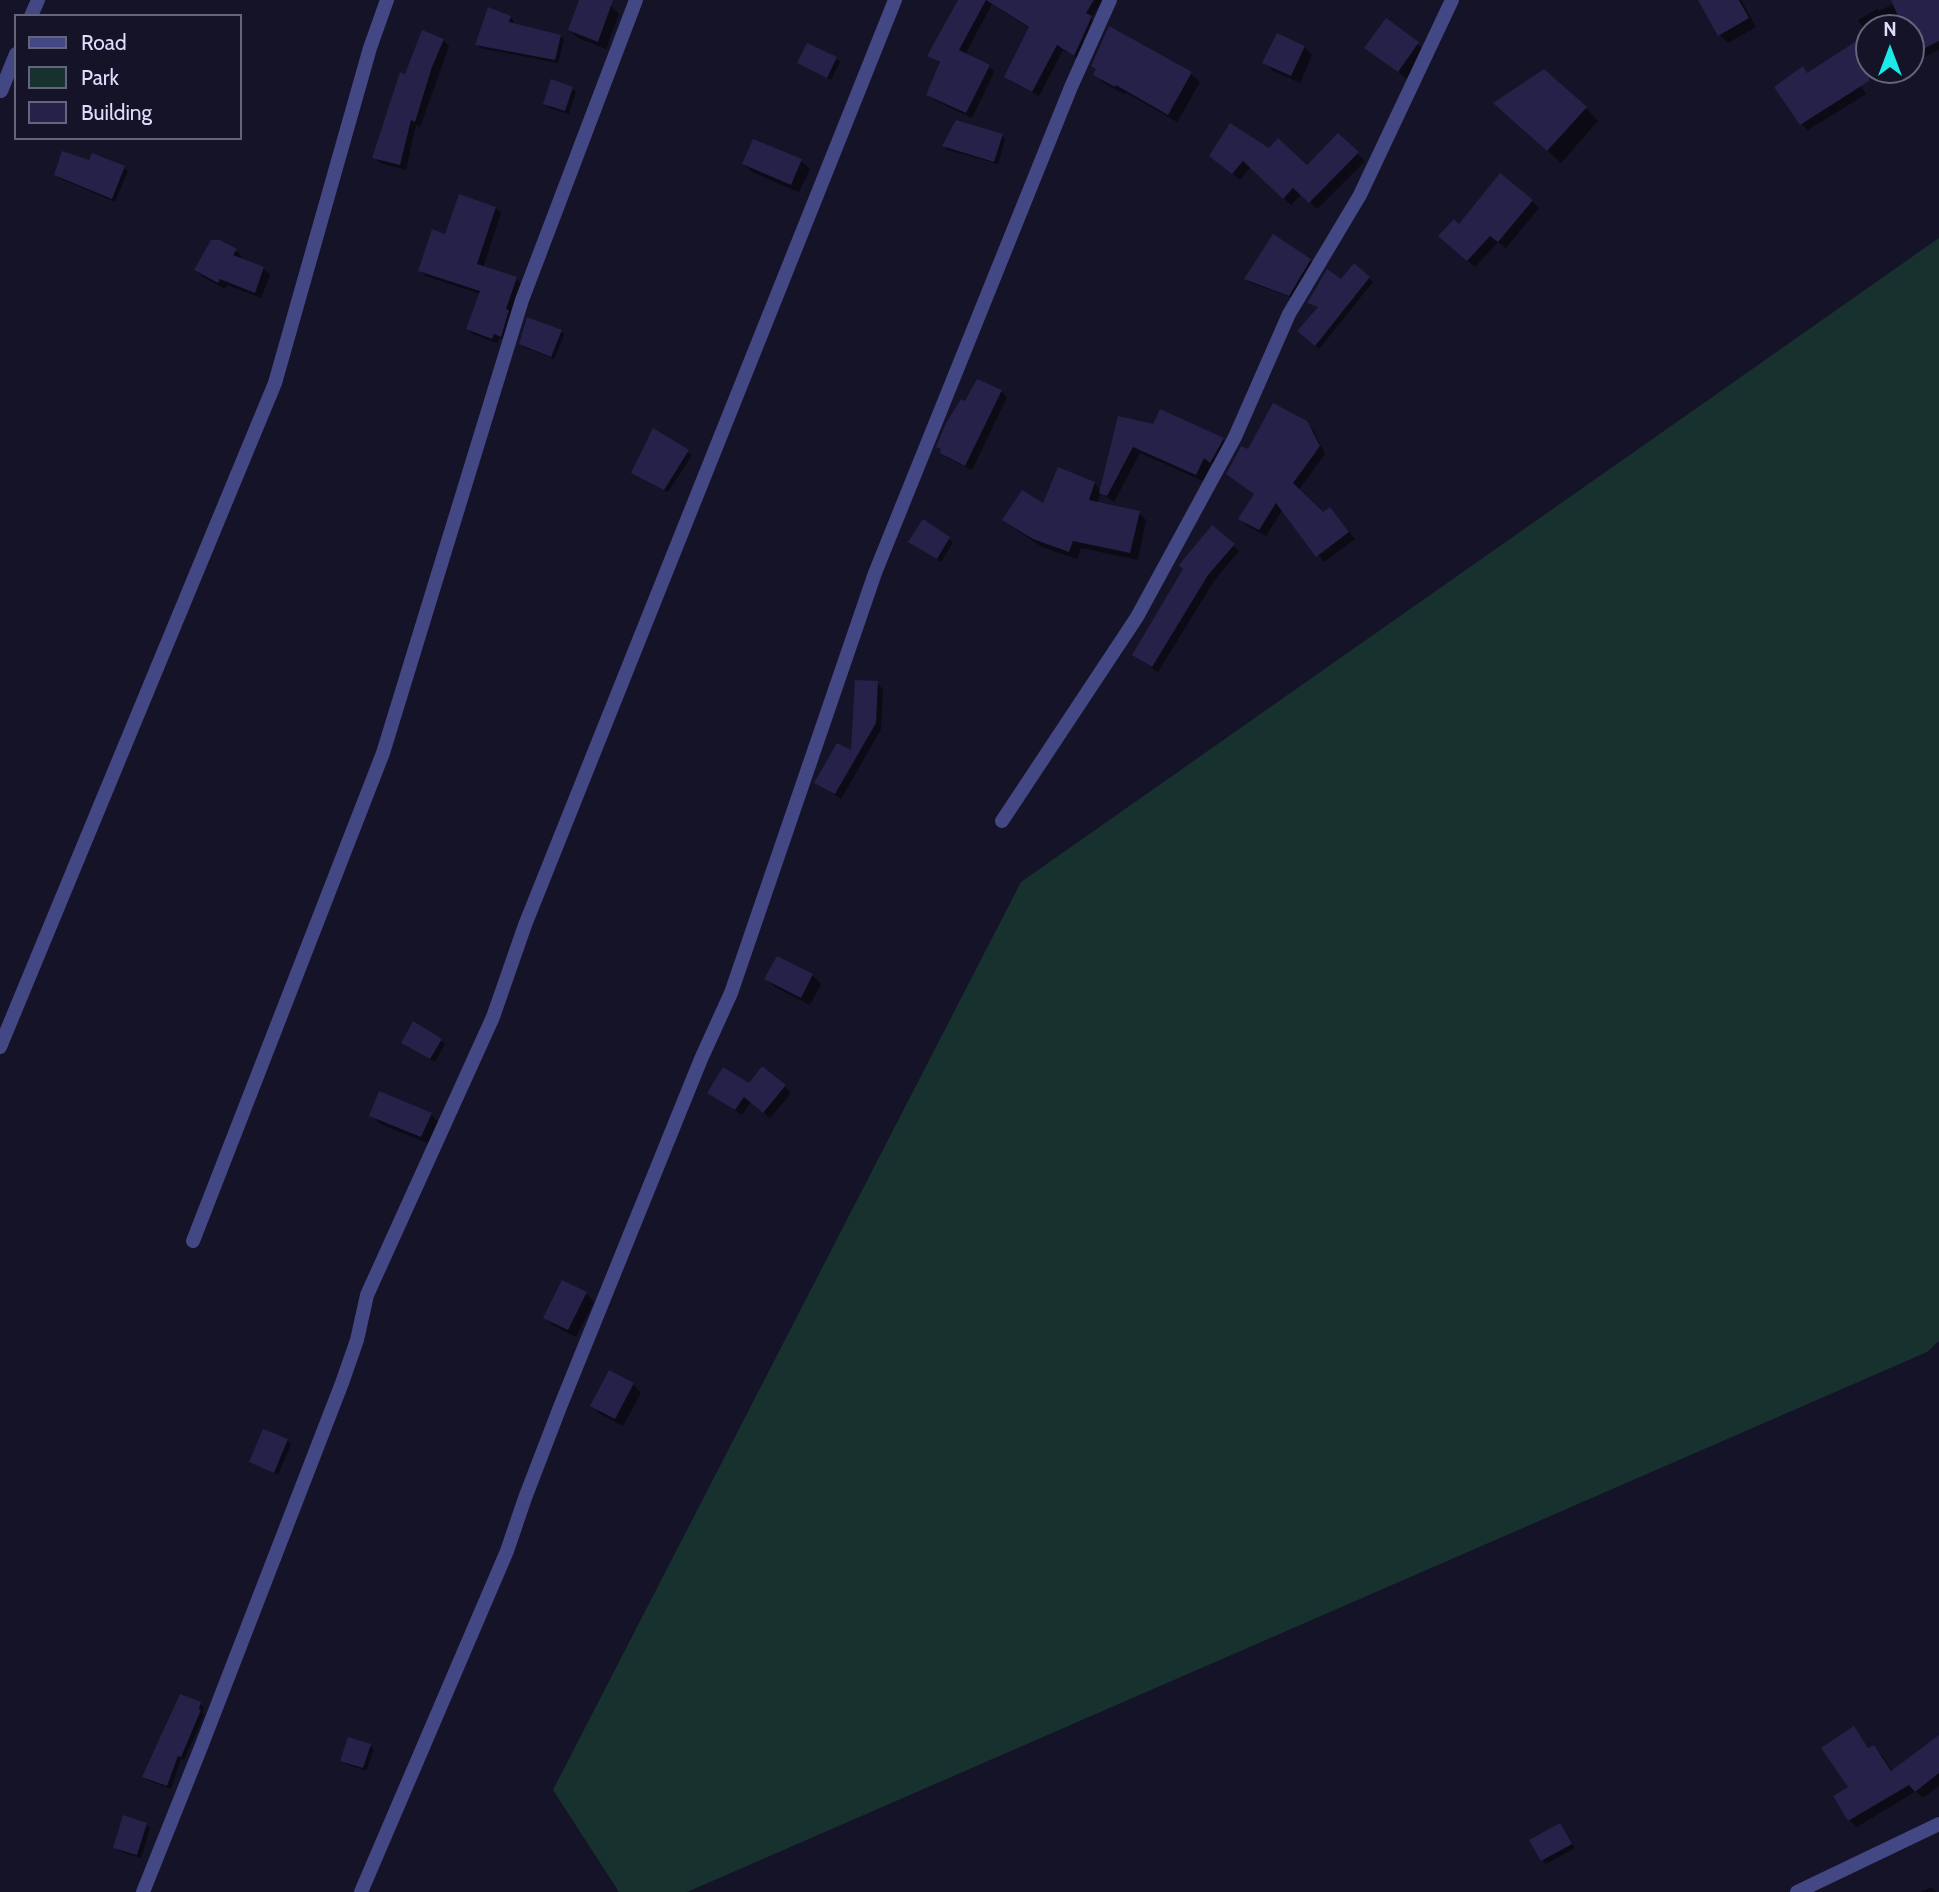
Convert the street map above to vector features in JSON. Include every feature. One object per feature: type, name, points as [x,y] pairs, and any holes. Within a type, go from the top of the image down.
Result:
[{"type":"street","points":[[0,1048],[275,383],[370,48],[387,0]]},
{"type":"street","points":[[194,1241],[383,753],[522,300],[636,0]]},
{"type":"street","points":[[143,1892],[338,1395],[357,1340],[367,1296],[494,1017],[525,925],[895,0]]},
{"type":"street","points":[[361,1892],[502,1564],[560,1407],[701,1059],[731,993],[876,573],[1071,87],[1110,0]]},
{"type":"street","points":[[1002,821],[1137,617],[1235,437],[1289,314],[1360,195],[1452,0]]},
{"type":"street","points":[[1,91],[14,59]]},
{"type":"street","points":[[1797,1892],[1939,1824]]},
{"type":"green space","points":[[1939,238],[1939,1341],[1927,1352],[687,1892],[619,1892],[553,1790],[1021,882]]},
{"type":"building","points":[[579,0],[613,0],[598,42],[568,30]]},
{"type":"building","points":[[958,0],[986,0],[959,50],[990,65],[966,113],[926,95],[940,62],[927,56]]},
{"type":"building","points":[[986,0],[1094,0],[1086,13],[1092,16],[1074,56],[1057,45],[1032,92],[1004,77],[1029,27]]},
{"type":"building","points":[[1698,0],[1739,0],[1749,18],[1718,36]]},
{"type":"building","points":[[1891,0],[1939,0],[1939,41],[1925,48],[1925,14],[1897,14]]},
{"type":"building","points":[[488,7],[511,16],[509,22],[561,35],[555,60],[475,45]]},
{"type":"building","points":[[1386,18],[1419,42],[1398,72],[1364,48]]},
{"type":"building","points":[[1109,26],[1192,72],[1168,115],[1093,75],[1096,69],[1091,66]]},
{"type":"building","points":[[422,30],[444,39],[415,122],[411,120],[400,165],[372,158],[400,72],[405,74]]},
{"type":"building","points":[[1277,33],[1305,46],[1291,76],[1262,63]]},
{"type":"building","points":[[1855,42],[1855,84],[1864,84],[1800,125],[1774,87],[1803,66],[1807,73]]},
{"type":"building","points":[[807,43],[837,57],[827,78],[797,63]]},
{"type":"building","points":[[1544,69],[1587,107],[1547,151],[1493,103]]},
{"type":"building","points":[[551,79],[573,87],[565,111],[543,104]]},
{"type":"building","points":[[956,120],[1003,134],[994,162],[942,146]]},
{"type":"building","points":[[1230,123],[1269,148],[1278,138],[1307,165],[1338,133],[1359,152],[1309,203],[1293,188],[1283,199],[1243,161],[1232,174],[1209,156]]},
{"type":"building","points":[[753,139],[802,159],[791,185],[742,164]]},
{"type":"building","points":[[62,151],[89,160],[92,153],[125,166],[112,199],[54,175]]},
{"type":"building","points":[[1500,173],[1533,200],[1498,242],[1490,236],[1467,261],[1438,236],[1454,219],[1459,224]]},
{"type":"building","points":[[459,194],[496,207],[477,264],[517,277],[506,309],[509,310],[501,337],[494,334],[492,339],[466,329],[480,291],[418,271],[432,229],[445,234]]},
{"type":"building","points":[[1273,234],[1311,259],[1289,296],[1244,279]]},
{"type":"building","points":[[211,240],[220,240],[237,249],[233,255],[264,267],[255,293],[220,279],[218,283],[194,270]]},
{"type":"building","points":[[1354,263],[1370,277],[1315,346],[1297,331],[1318,307],[1307,303],[1327,269],[1341,279]]},
{"type":"building","points":[[527,317],[562,330],[551,357],[519,344]]},
{"type":"building","points":[[977,379],[1002,390],[965,466],[940,453],[941,449],[936,447],[946,423],[961,399],[965,401]]},
{"type":"building","points":[[1273,403],[1307,421],[1320,446],[1293,483],[1323,512],[1330,507],[1349,532],[1316,557],[1276,503],[1259,530],[1238,519],[1254,494],[1226,474],[1241,446],[1248,449]]},
{"type":"building","points":[[1160,409],[1224,438],[1210,463],[1204,458],[1196,475],[1133,447],[1107,496],[1099,493],[1118,416],[1153,424]]},
{"type":"building","points":[[653,428],[689,450],[664,490],[631,473]]},
{"type":"building","points":[[1058,467],[1095,482],[1089,500],[1140,511],[1130,553],[1073,541],[1069,552],[1033,539],[1002,520],[1022,490],[1043,503]]},
{"type":"building","points":[[923,519],[950,537],[937,559],[908,542]]},
{"type":"building","points":[[1212,525],[1235,544],[1208,575],[1152,667],[1132,655],[1183,569],[1179,565]]},
{"type":"building","points":[[855,680],[878,681],[876,723],[835,794],[814,783],[837,743],[851,750]]},
{"type":"building","points":[[777,956],[813,974],[801,998],[764,979]]},
{"type":"building","points":[[413,1021],[442,1039],[430,1059],[401,1043]]},
{"type":"building","points":[[762,1066],[786,1085],[763,1113],[744,1097],[735,1110],[707,1093],[723,1067],[749,1083]]},
{"type":"building","points":[[379,1091],[432,1113],[421,1137],[369,1116]]},
{"type":"building","points":[[562,1280],[587,1292],[568,1330],[543,1318]]},
{"type":"building","points":[[609,1370],[634,1383],[615,1419],[590,1406]]},
{"type":"building","points":[[263,1429],[288,1439],[274,1473],[249,1462]]},
{"type":"building","points":[[180,1694],[201,1702],[201,1710],[181,1757],[178,1756],[167,1786],[142,1777]]},
{"type":"building","points":[[1854,1726],[1868,1748],[1874,1745],[1891,1771],[1939,1735],[1939,1773],[1915,1792],[1909,1785],[1848,1821],[1833,1796],[1848,1787],[1821,1748]]},
{"type":"building","points":[[348,1737],[371,1744],[363,1768],[340,1761]]},
{"type":"building","points":[[123,1815],[147,1823],[137,1855],[113,1848]]},
{"type":"building","points":[[1560,1823],[1572,1844],[1541,1861],[1529,1840]]}]
